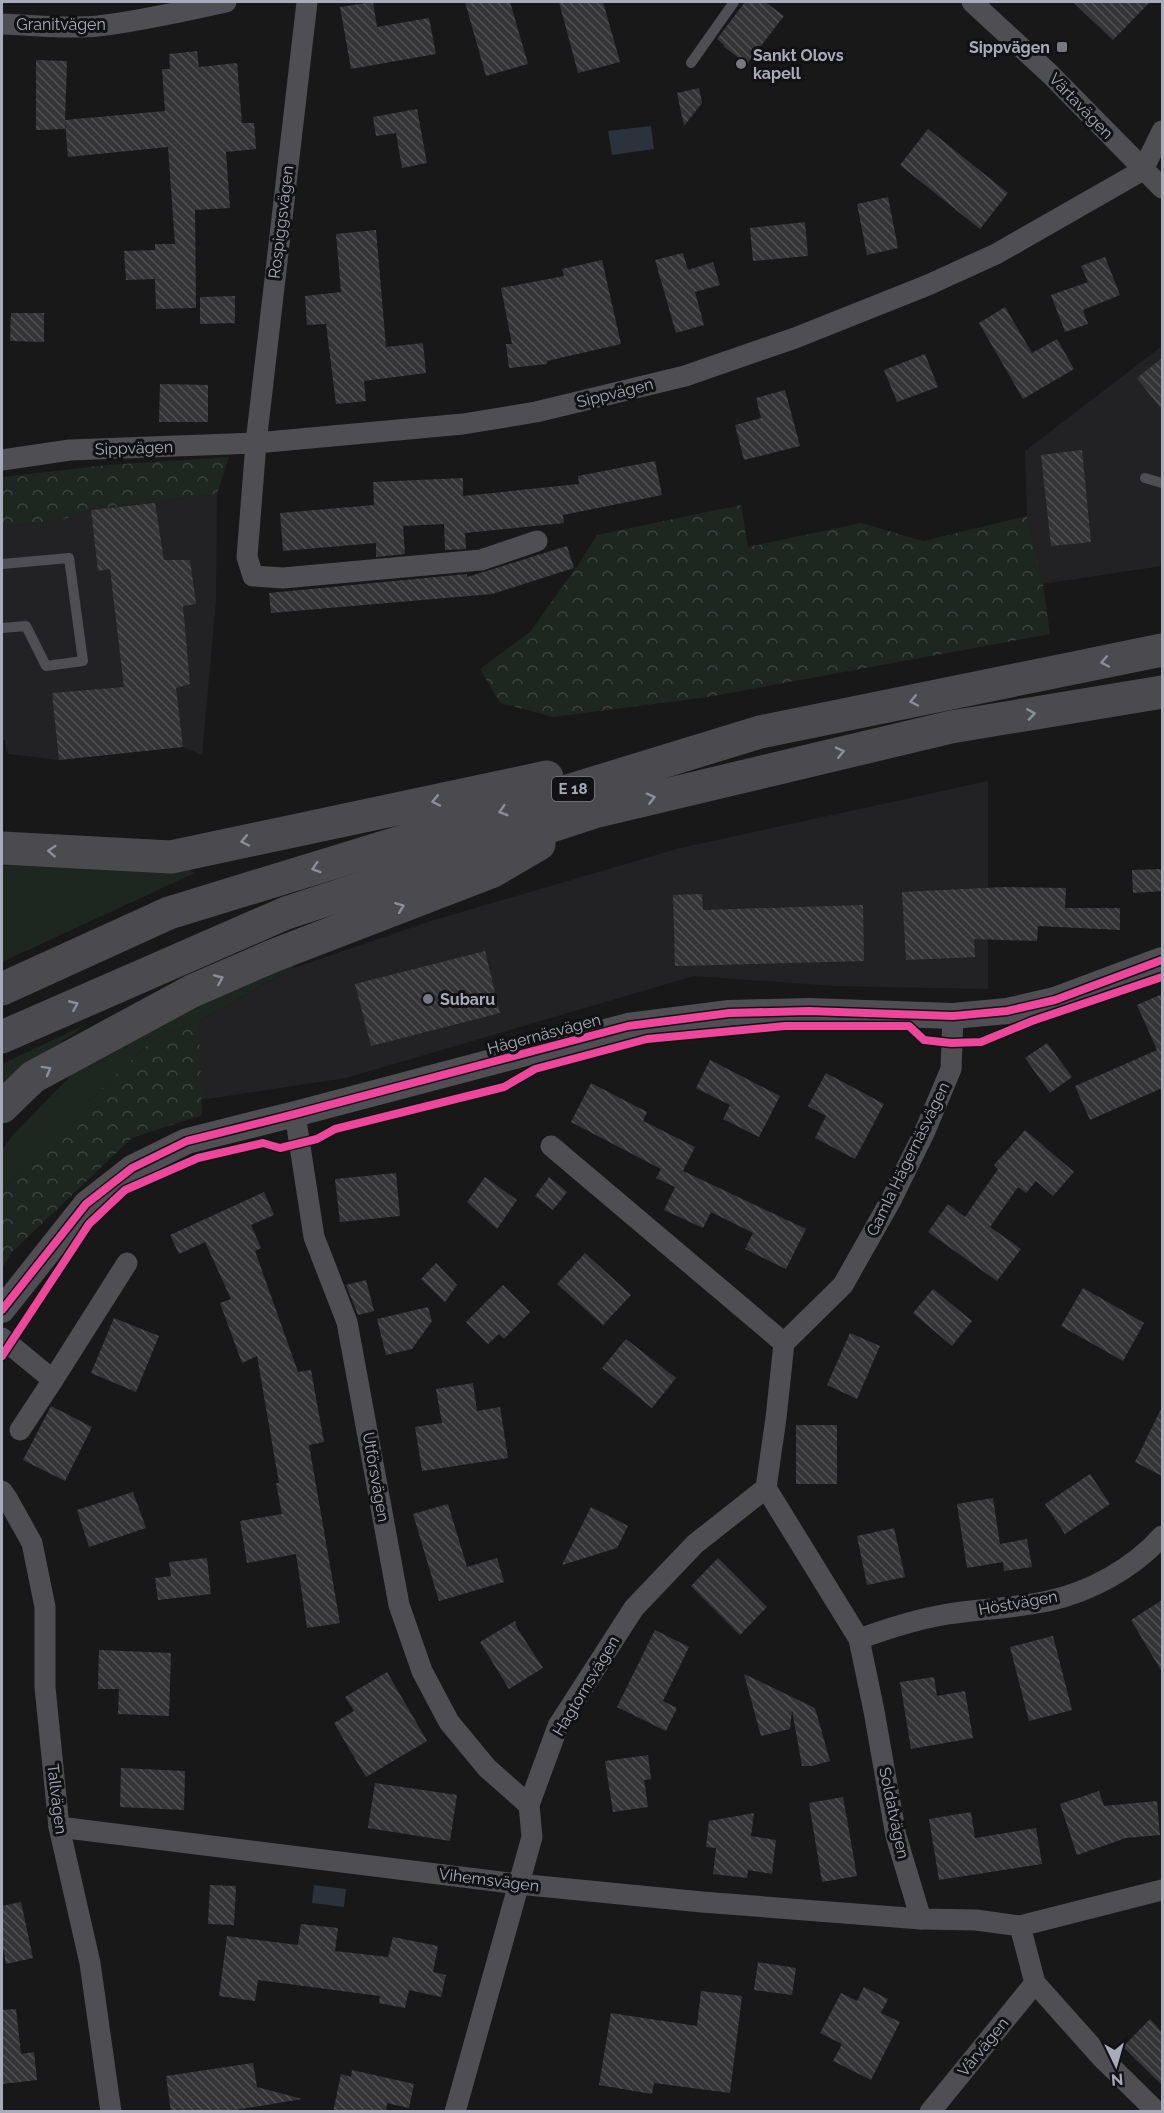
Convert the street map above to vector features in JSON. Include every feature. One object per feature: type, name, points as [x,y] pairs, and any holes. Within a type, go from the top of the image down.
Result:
[{"type":"highway","name":"E 18","points":[[2,989],[169,913],[760,732],[1162,650]]},
{"type":"highway","name":"E 18","points":[[2,1037],[286,913],[594,812],[951,727],[1162,692]]},
{"type":"highway","points":[[2,848],[171,857],[760,732]]},
{"type":"highway","points":[[2,1107],[33,1077],[192,991],[275,955],[493,871],[594,812]]},
{"type":"street","name":"Granitvägen","points":[[2,24],[59,27],[98,26],[173,14],[226,2]]},
{"type":"street","name":"Rospiggsvägen","points":[[307,2],[255,443],[247,557],[253,576],[283,578],[481,560],[537,541]]},
{"type":"street","name":"Värtavägen","points":[[972,2],[1050,74],[1162,188]]},
{"type":"street","points":[[1143,170],[1162,131]]},
{"type":"street","name":"Sippvägen","points":[[2,460],[70,450],[255,443],[463,424],[536,412],[685,376],[795,338],[958,272],[996,254],[1143,170]]},
{"type":"street","name":"Hägernäsvägen","points":[[2,1310],[86,1204],[132,1168],[187,1140],[295,1114],[628,1026],[729,1014],[809,1011],[953,1016],[1007,1011],[1054,1000],[1162,960]]},
{"type":"street","name":"Gamla Hägernäsvägen","points":[[784,1343],[843,1285],[891,1200],[925,1131],[951,1069],[953,1016]]},
{"type":"street","name":"Utförsvägen","points":[[295,1114],[314,1237],[347,1322],[399,1605],[422,1671],[449,1722],[488,1768],[529,1805]]},
{"type":"street","points":[[551,1146],[784,1343],[766,1488]]},
{"type":"street","points":[[20,1430],[127,1263]]},
{"type":"street","points":[[2,1338],[53,1380]]},
{"type":"street","name":"Hagtornsvägen","points":[[455,2112],[532,1837],[529,1805],[558,1726],[634,1608],[695,1544],[766,1488]]},
{"type":"street","name":"Soldatvägen","points":[[766,1488],[859,1639],[896,1836],[921,1919]]},
{"type":"street","name":"Tallvägen","points":[[2,1491],[32,1543],[45,1607],[45,1687],[59,1827],[90,1963],[111,2112]]},
{"type":"street","name":"Höstvägen","points":[[859,1639],[903,1623],[947,1614],[1048,1601],[1096,1585],[1149,1551],[1162,1536]]},
{"type":"street","name":"Vihemsvägen","points":[[59,1827],[518,1884],[702,1902],[921,1919]]},
{"type":"street","points":[[921,1919],[976,1920],[1020,1926],[1162,1890]]},
{"type":"street","points":[[1020,1926],[1035,1983],[1102,2058],[1157,2112]]},
{"type":"street","name":"Vårvägen","points":[[930,2112],[1035,1983]]},
{"type":"lane","points":[[691,63],[734,2]]},
{"type":"lane","points":[[1145,478],[1162,483]]},
{"type":"lane","points":[[2,564],[69,558],[83,661],[46,666],[26,626],[2,628]]},
{"type":"shaded area","points":[[651,126],[654,149],[612,155],[608,131]]},
{"type":"shaded area","points":[[1162,346],[1162,566],[1043,584],[1027,516],[1025,451]]},
{"type":"shaded area","points":[[217,494],[216,602],[202,755],[183,747],[59,760],[8,754],[5,740],[2,740],[2,526],[58,521],[91,510]]},
{"type":"shaded area","points":[[988,781],[988,989],[834,986],[694,976],[346,1078],[201,1100],[199,1021],[293,968],[431,921],[680,848]]},
{"type":"shaded area","points":[[314,1885],[346,1889],[344,1907],[312,1903]]},
{"type":"green space","points":[[229,457],[217,494],[91,510],[58,521],[2,526],[2,477],[108,465]]},
{"type":"green space","points":[[741,505],[748,547],[861,523],[923,541],[1027,516],[1043,584],[1050,634],[708,697],[553,717],[500,703],[480,669],[530,632],[597,535]]},
{"type":"green space","points":[[2,865],[117,868],[181,866],[195,873],[2,962]]},
{"type":"green space","points":[[295,958],[293,968],[199,1021],[156,1037],[41,1146],[2,1192],[2,1150],[12,1136],[78,1068],[165,1018]]},
{"type":"green space","points":[[199,1021],[202,1115],[132,1138],[12,1252],[2,1268],[2,1192],[41,1146],[156,1037]]},
{"type":"green space","points":[[89,1023],[31,1062],[2,1086],[2,1064]]},
{"type":"building","points":[[373,2],[377,27],[429,18],[436,54],[351,69],[340,7]]},
{"type":"building","points":[[465,2],[510,2],[528,64],[486,76]]},
{"type":"building","points":[[559,2],[603,2],[620,62],[578,73]]},
{"type":"building","points":[[745,2],[765,2],[784,16],[747,64],[717,39]]},
{"type":"building","points":[[1073,2],[1150,2],[1113,40]]},
{"type":"building","points":[[197,51],[199,67],[237,63],[242,123],[254,123],[256,149],[226,152],[230,208],[195,210],[196,308],[156,309],[155,279],[126,280],[124,251],[155,250],[155,244],[175,244],[168,147],[68,157],[65,122],[65,129],[36,130],[36,60],[67,61],[65,120],[165,111],[162,69],[170,69],[169,54]]},
{"type":"building","points":[[699,88],[702,103],[684,126],[677,93]]},
{"type":"building","points":[[417,109],[427,163],[402,168],[396,133],[376,136],[373,117]]},
{"type":"building","points":[[928,129],[1008,193],[980,229],[900,165]]},
{"type":"building","points":[[888,197],[898,248],[867,255],[857,204]]},
{"type":"building","points":[[805,222],[808,256],[753,261],[750,228]]},
{"type":"building","points":[[376,230],[386,347],[423,343],[426,373],[364,381],[366,401],[336,404],[326,324],[307,325],[305,296],[341,292],[336,234]]},
{"type":"building","points":[[683,253],[688,270],[713,262],[720,285],[695,292],[704,325],[676,333],[655,260]]},
{"type":"building","points":[[1105,257],[1120,295],[1083,310],[1088,324],[1065,332],[1051,295],[1088,282],[1081,266]]},
{"type":"building","points":[[602,260],[621,344],[547,361],[547,364],[509,368],[506,344],[512,344],[501,288],[564,276],[562,269]]},
{"type":"building","points":[[235,296],[235,323],[200,324],[200,297]]},
{"type":"building","points":[[1005,307],[1032,353],[1057,339],[1074,369],[1023,399],[979,323]]},
{"type":"building","points":[[11,313],[44,313],[44,342],[10,341]]},
{"type":"building","points":[[925,354],[938,387],[897,402],[884,370]]},
{"type":"building","points":[[1162,358],[1162,410],[1137,378]]},
{"type":"building","points":[[160,384],[208,385],[208,422],[159,422]]},
{"type":"building","points":[[785,390],[800,446],[744,460],[735,425],[761,418],[756,398]]},
{"type":"building","points":[[1082,450],[1091,542],[1051,546],[1041,455]]},
{"type":"building","points":[[655,461],[662,495],[563,515],[564,523],[465,533],[466,549],[445,550],[444,524],[403,526],[405,554],[376,557],[376,543],[283,551],[280,513],[374,505],[373,482],[463,478],[463,496],[579,484],[578,476]]},
{"type":"building","points":[[155,503],[164,560],[190,560],[196,604],[183,606],[190,684],[176,688],[183,747],[59,760],[52,693],[124,687],[110,569],[98,571],[91,510]]},
{"type":"building","points":[[567,546],[574,568],[492,594],[271,613],[269,593],[467,574],[467,577]]},
{"type":"building","points":[[1162,869],[1162,891],[1133,893],[1132,870]]},
{"type":"building","points":[[1005,887],[1066,888],[1065,908],[1120,908],[1120,930],[1038,926],[1037,941],[974,939],[975,957],[906,960],[902,892]]},
{"type":"building","points":[[702,894],[703,910],[863,905],[864,961],[675,966],[673,895]]},
{"type":"building","name":"Subaru","points":[[485,951],[500,1013],[371,1046],[355,984]]},
{"type":"building","points":[[1162,994],[1162,1088],[1090,1120],[1075,1086],[1157,1050],[1137,1005]]},
{"type":"building","points":[[1047,1043],[1072,1077],[1050,1093],[1025,1058]]},
{"type":"building","points":[[710,1060],[780,1096],[759,1137],[723,1119],[730,1105],[696,1088]]},
{"type":"building","points":[[826,1073],[884,1104],[855,1159],[815,1138],[826,1116],[808,1106]]},
{"type":"building","points":[[591,1083],[647,1112],[643,1121],[695,1147],[683,1171],[806,1229],[786,1269],[745,1249],[753,1233],[711,1212],[703,1228],[664,1210],[681,1175],[675,1187],[656,1178],[661,1169],[571,1122]]},
{"type":"building","points":[[1025,1130],[1074,1172],[1053,1196],[1036,1181],[1026,1193],[1018,1187],[990,1227],[1021,1249],[997,1281],[928,1232],[948,1204],[965,1217],[998,1169],[994,1165]]},
{"type":"building","points":[[396,1173],[400,1216],[340,1222],[335,1179]]},
{"type":"building","points":[[485,1177],[517,1200],[497,1229],[467,1202]]},
{"type":"building","points":[[549,1177],[567,1192],[553,1210],[535,1196]]},
{"type":"building","points":[[264,1192],[274,1215],[251,1225],[261,1248],[255,1251],[298,1372],[311,1370],[324,1442],[309,1445],[340,1623],[307,1628],[296,1554],[247,1563],[240,1521],[282,1514],[276,1483],[279,1483],[257,1356],[242,1363],[220,1303],[231,1299],[205,1242],[179,1254],[170,1235]]},
{"type":"building","points":[[585,1253],[631,1295],[603,1325],[557,1284]]},
{"type":"building","points":[[436,1263],[457,1285],[445,1302],[421,1279]]},
{"type":"building","points":[[366,1280],[374,1311],[358,1315],[346,1285]]},
{"type":"building","points":[[503,1285],[530,1312],[504,1339],[499,1334],[488,1344],[466,1322]]},
{"type":"building","points":[[1083,1288],[1144,1323],[1123,1361],[1061,1326]]},
{"type":"building","points":[[933,1289],[972,1321],[952,1346],[913,1313]]},
{"type":"building","points":[[428,1307],[432,1321],[412,1349],[386,1355],[377,1319]]},
{"type":"building","points":[[114,1318],[159,1336],[136,1392],[91,1373]]},
{"type":"building","points":[[850,1333],[880,1346],[857,1399],[827,1385]]},
{"type":"building","points":[[626,1339],[676,1378],[652,1408],[602,1368]]},
{"type":"building","points":[[473,1383],[477,1411],[500,1407],[508,1458],[422,1471],[415,1427],[442,1423],[436,1389]]},
{"type":"building","points":[[51,1406],[92,1427],[65,1481],[23,1460]]},
{"type":"building","points":[[1162,1407],[1162,1476],[1135,1462]]},
{"type":"building","points":[[796,1425],[837,1425],[837,1484],[796,1484]]},
{"type":"building","points":[[1090,1474],[1110,1504],[1065,1534],[1045,1504]]},
{"type":"building","points":[[133,1492],[146,1528],[89,1547],[77,1510]]},
{"type":"building","points":[[993,1498],[1000,1544],[1027,1539],[1032,1567],[1004,1571],[1003,1562],[967,1568],[957,1504]]},
{"type":"building","points":[[448,1504],[467,1567],[497,1558],[504,1582],[439,1601],[413,1514]]},
{"type":"building","points":[[591,1507],[628,1526],[617,1548],[562,1565]]},
{"type":"building","points":[[894,1528],[905,1577],[867,1585],[857,1536]]},
{"type":"building","points":[[207,1558],[211,1594],[158,1600],[155,1578],[171,1576],[169,1562]]},
{"type":"building","points":[[718,1558],[767,1607],[740,1635],[691,1586]]},
{"type":"building","points":[[1162,1600],[1162,1672],[1131,1620]]},
{"type":"building","points":[[515,1621],[517,1628],[543,1668],[509,1689],[480,1642]]},
{"type":"building","points":[[655,1630],[689,1647],[663,1701],[677,1708],[666,1731],[617,1707]]},
{"type":"building","points":[[1053,1636],[1072,1710],[1029,1721],[1010,1647]]},
{"type":"building","points":[[99,1650],[171,1653],[169,1716],[118,1714],[119,1689],[98,1689]]},
{"type":"building","points":[[387,1672],[427,1741],[366,1777],[334,1723],[354,1711],[345,1697]]},
{"type":"building","points":[[744,1674],[815,1708],[830,1761],[802,1766],[792,1710],[790,1729],[761,1736]]},
{"type":"building","points":[[934,1677],[937,1696],[965,1691],[973,1738],[911,1749],[900,1682]]},
{"type":"building","points":[[648,1755],[651,1779],[644,1780],[648,1807],[613,1812],[605,1761]]},
{"type":"building","points":[[121,1768],[185,1771],[184,1810],[120,1807]]},
{"type":"building","points":[[375,1783],[457,1795],[450,1841],[368,1828]]},
{"type":"building","points":[[1099,1791],[1104,1806],[1157,1801],[1160,1835],[1126,1838],[1077,1855],[1060,1804]]},
{"type":"building","points":[[843,1797],[857,1876],[822,1882],[809,1803]]},
{"type":"building","points":[[971,1812],[975,1838],[1036,1828],[1042,1864],[939,1880],[929,1819]]},
{"type":"building","points":[[754,1813],[751,1836],[776,1840],[772,1874],[748,1870],[747,1878],[713,1874],[716,1848],[706,1847],[709,1821]]},
{"type":"building","points":[[210,1885],[236,1886],[234,1925],[208,1924]]},
{"type":"building","points":[[21,1902],[33,1958],[6,1964],[2,1943],[2,1906]]},
{"type":"building","points":[[301,1924],[338,1928],[335,1951],[388,1957],[393,1937],[438,1946],[433,1972],[446,1975],[441,1997],[409,1990],[405,2008],[379,2003],[380,1996],[258,1980],[255,2001],[219,1996],[227,1936],[298,1945]]},
{"type":"building","points":[[758,1962],[796,1968],[792,1995],[754,1990]]},
{"type":"building","points":[[864,1987],[888,1999],[881,2013],[900,2022],[871,2080],[833,2061],[842,2044],[820,2033],[841,1993],[857,2001]]},
{"type":"building","points":[[701,1991],[742,1996],[730,2093],[654,2083],[652,2094],[599,2085],[611,2013],[697,2026]]},
{"type":"building","points":[[16,2009],[21,2054],[34,2052],[37,2080],[2,2084],[2,2010]]},
{"type":"building","points":[[1150,2019],[1162,2032],[1162,2085],[1123,2047]]},
{"type":"building","points":[[253,2063],[257,2087],[302,2099],[223,2112],[171,2112],[166,2076]]},
{"type":"building","points":[[352,2070],[414,2084],[409,2108],[387,2103],[386,2112],[333,2112],[341,2074],[351,2077]]},
{"type":"cycle path","points":[[2,1310],[86,1204],[132,1168],[187,1141],[628,1026],[729,1013],[809,1011],[953,1016],[1007,1011],[1055,1000],[1162,960]]},
{"type":"cycle path","points":[[2,1356],[89,1224],[125,1190],[198,1158],[263,1143],[280,1148],[317,1139],[335,1129],[504,1087],[535,1069],[647,1039],[785,1026],[909,1026],[924,1040],[951,1043],[981,1042],[1032,1021],[1162,977]]},
{"type":"place","name":"Sippvägen","points":[[1062,47]]},
{"type":"place","name":"Sankt Olovs kapell","points":[[741,64]]},
{"type":"place","name":"Subaru","points":[[428,999]]}]
